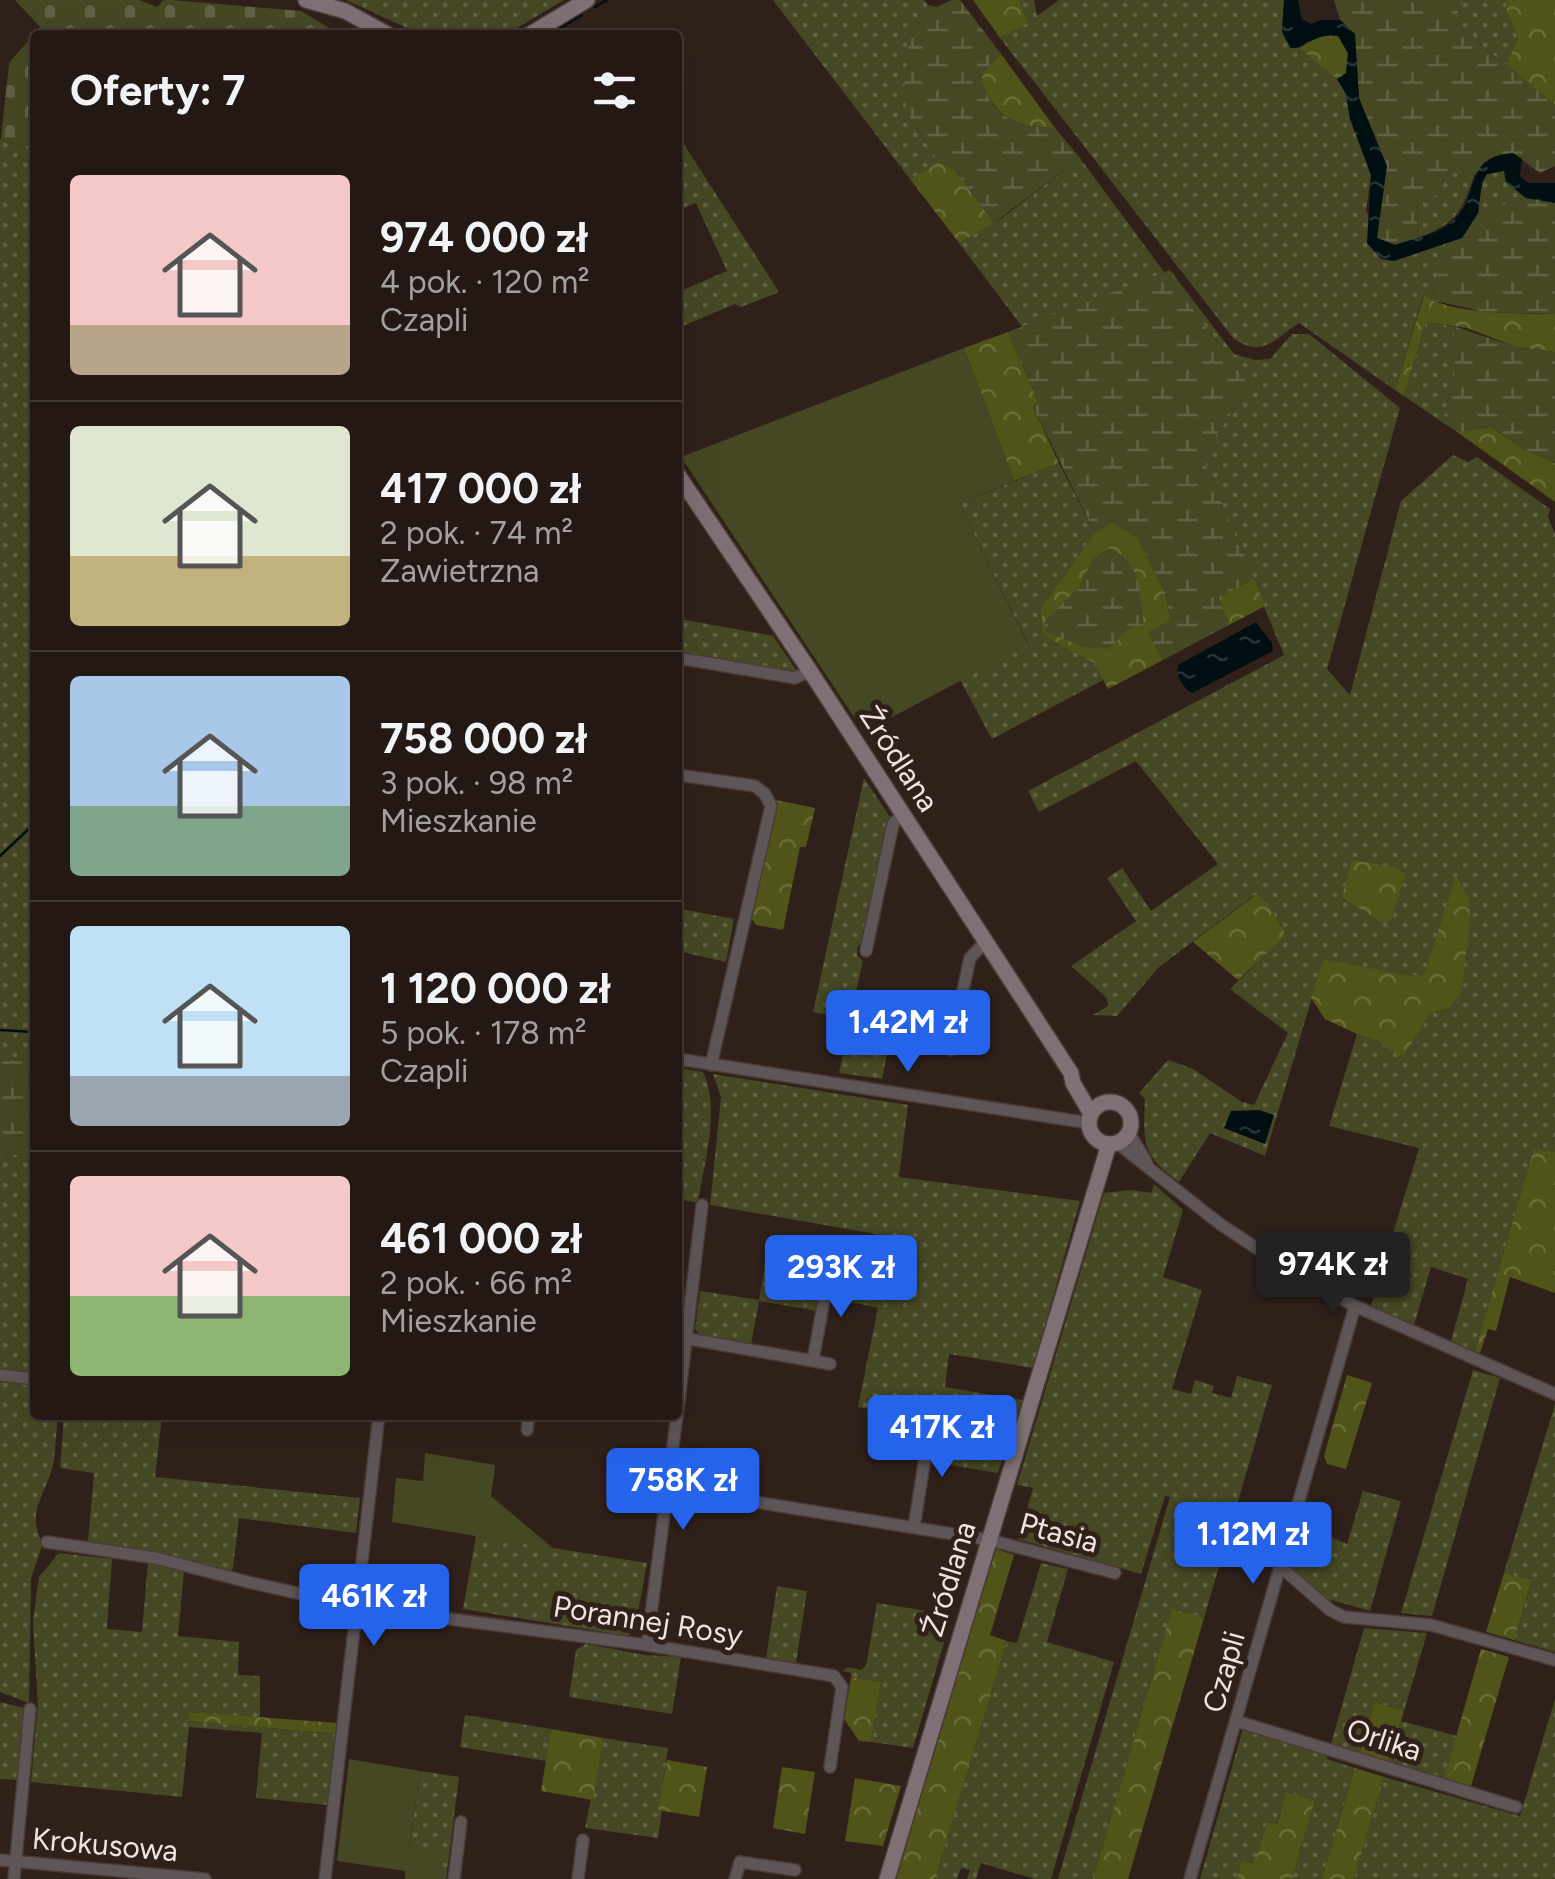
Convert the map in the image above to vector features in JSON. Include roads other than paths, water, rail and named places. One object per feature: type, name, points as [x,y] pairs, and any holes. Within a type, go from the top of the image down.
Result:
[{"type":"main road","points":[[306,0],[346,10],[380,30]]},
{"type":"main road","points":[[538,30],[588,0]]},
{"type":"main road","name":"Źródlana","points":[[682,481],[810,671],[1105,1128],[1077,1256],[887,1879]]},
{"type":"street","points":[[682,659],[795,678],[810,671]]},
{"type":"street","points":[[682,776],[754,786],[765,794],[770,806],[711,1065]]},
{"type":"street","points":[[866,951],[893,824],[902,815]]},
{"type":"street","points":[[950,1050],[970,958],[985,942]]},
{"type":"street","points":[[682,1061],[1105,1128],[1220,1224],[1291,1271],[1355,1306],[1555,1394]]},
{"type":"street","points":[[702,1205],[682,1338],[830,1364]]},
{"type":"street","points":[[814,1360],[829,1273]]},
{"type":"street","name":"Czapli","points":[[1190,1879],[1355,1306]]},
{"type":"street","points":[[0,1375],[30,1378]]},
{"type":"street","points":[[326,1879],[379,1420]]},
{"type":"street","points":[[527,1430],[528,1420]]},
{"type":"street","points":[[647,1644],[676,1420]]},
{"type":"street","points":[[914,1527],[930,1426]]},
{"type":"street","name":"Ptasia","points":[[668,1488],[990,1540],[1115,1574]]},
{"type":"street","name":"Porannej Rosy","points":[[47,1542],[156,1558],[252,1584],[359,1606],[647,1644],[834,1676],[842,1687],[830,1767]]},
{"type":"street","points":[[1280,1566],[1320,1602],[1344,1617],[1431,1625],[1555,1660]]},
{"type":"street","points":[[14,1879],[30,1709]]},
{"type":"street","name":"Orlika","points":[[1236,1721],[1516,1807]]},
{"type":"street","points":[[454,1879],[461,1822]]},
{"type":"street","points":[[578,1879],[583,1840]]},
{"type":"street","name":"Krokusowa","points":[[0,1860],[205,1879]]},
{"type":"street","points":[[736,1879],[740,1862],[795,1870]]},
{"type":"water","points":[[1284,0],[1298,0],[1302,19],[1311,24],[1340,20],[1355,34],[1359,98],[1387,166],[1377,238],[1395,245],[1448,225],[1462,210],[1479,169],[1497,156],[1513,153],[1522,159],[1520,176],[1528,183],[1555,183],[1555,203],[1526,198],[1506,182],[1504,171],[1487,174],[1478,213],[1462,238],[1394,261],[1381,259],[1367,243],[1371,175],[1350,119],[1346,94],[1337,79],[1346,73],[1348,53],[1338,36],[1291,48],[1282,32]]},
{"type":"water","points":[[1256,622],[1272,643],[1273,651],[1192,693],[1185,688],[1178,665]]},
{"type":"water","points":[[1259,1110],[1274,1115],[1265,1144],[1224,1128],[1231,1111]]},
{"type":"waterway","points":[[595,7],[607,0]]},
{"type":"waterway","points":[[557,30],[582,15]]},
{"type":"waterway","points":[[0,856],[30,828]]},
{"type":"waterway","points":[[0,1030],[30,1032]]}]
